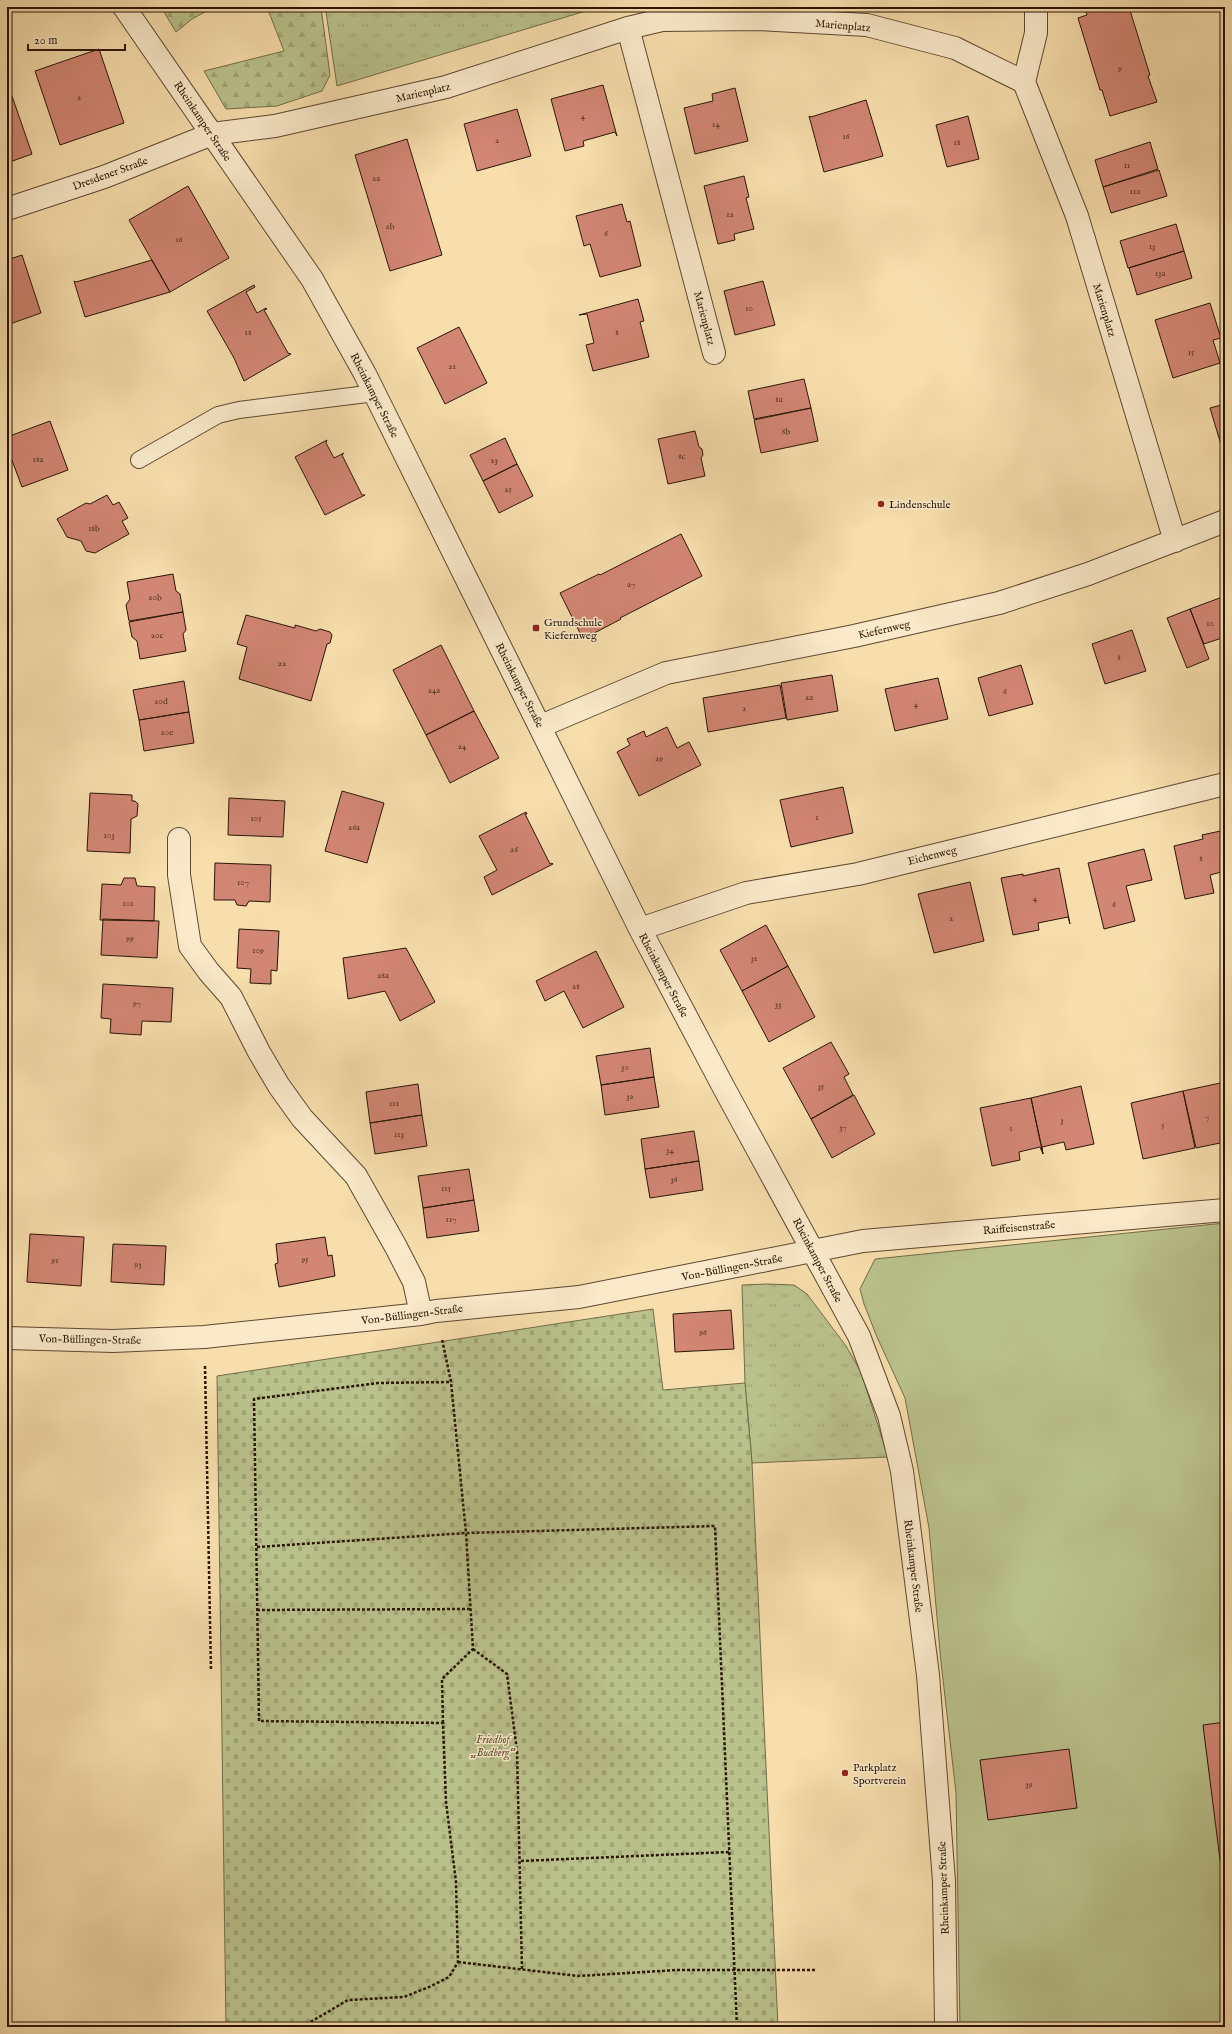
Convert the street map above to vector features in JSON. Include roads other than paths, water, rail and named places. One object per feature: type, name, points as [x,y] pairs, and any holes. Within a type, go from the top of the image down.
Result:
[{"type":"street","name":"Rheinkamper Straße","points":[[124,7],[312,279],[375,393],[541,726],[640,929],[724,1088],[814,1250],[859,1336],[889,1416],[902,1471],[928,1675],[944,1873],[946,2027]]},
{"type":"street","points":[[1024,82],[1036,33],[1036,7]]},
{"type":"street","name":"Marienplatz","points":[[212,134],[275,126],[446,88],[628,28],[662,20],[758,19],[867,25],[955,48],[1024,82],[1077,216],[1175,541]]},
{"type":"street","name":"Marienplatz","points":[[628,28],[714,353]]},
{"type":"street","name":"Dresdener Straße","points":[[7,209],[104,177],[212,134]]},
{"type":"street","name":"Kiefernweg","points":[[541,726],[666,672],[854,636],[999,603],[1088,574],[1225,521]]},
{"type":"street","name":"Eichenweg","points":[[640,929],[746,893],[858,874],[1225,784]]},
{"type":"street","points":[[179,839],[179,875],[190,946],[209,972],[231,997],[258,1052],[279,1086],[302,1118],[356,1176],[396,1247],[429,1312]]},
{"type":"street","name":"Raiffeisenstraße","points":[[814,1250],[863,1240],[1225,1210]]},
{"type":"street","name":"Von-Büllingen-Straße","points":[[7,1338],[114,1341],[204,1337],[579,1297],[814,1250]]},
{"type":"lane","points":[[139,460],[218,415],[239,410],[375,393]]},
{"type":"place","name":"Lindenschule","points":[[881,504]]},
{"type":"place","name":"Grundschule Kiefernweg","points":[[536,628]]},
{"type":"place","name":"Parkplatz Sportverein","points":[[845,1773]]},
{"type":"park label","name":"Friedhof „Budberg“","points":[[493,1745]]}]
